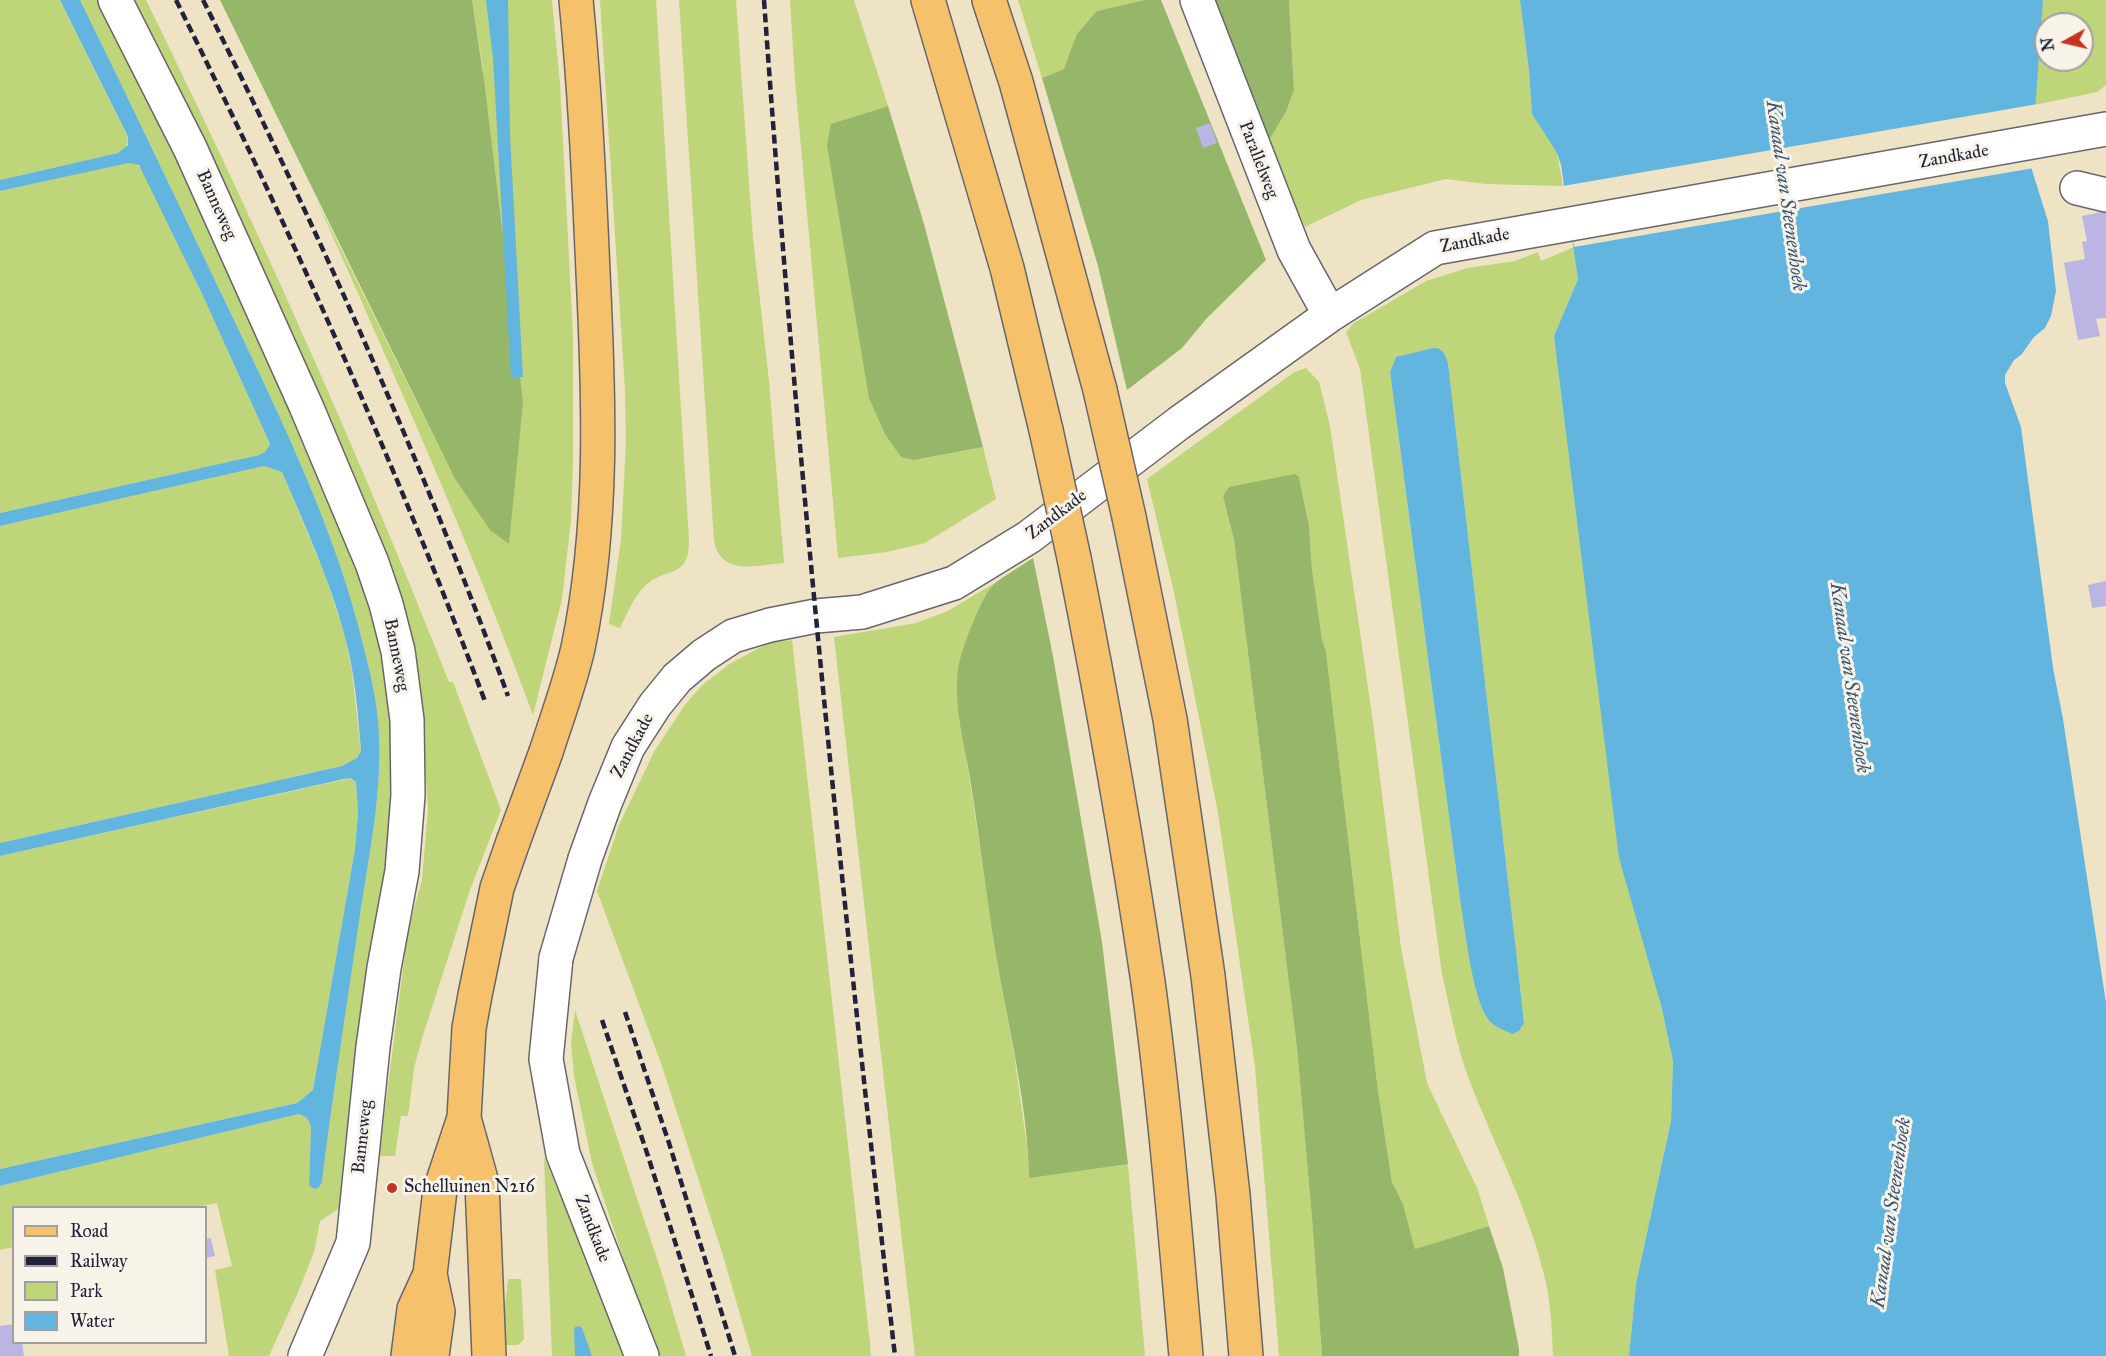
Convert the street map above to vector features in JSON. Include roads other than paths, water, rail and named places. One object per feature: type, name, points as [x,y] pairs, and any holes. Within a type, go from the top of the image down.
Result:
[{"type":"main road","points":[[408,1356],[414,1309],[430,1274],[440,1190],[464,1118],[469,1028],[497,888],[546,752],[578,649],[594,527],[598,455],[596,332],[585,99],[576,0]]},
{"type":"main road","points":[[928,0],[1007,268],[1074,558],[1110,742],[1148,983],[1173,1202],[1186,1356]]},
{"type":"main road","points":[[989,0],[1016,82],[1100,390],[1129,517],[1170,719],[1208,976],[1233,1195],[1246,1356]]},
{"type":"main road","points":[[464,1118],[482,1183],[489,1356]]},
{"type":"main road","points":[[430,1274],[438,1312],[432,1356]]},
{"type":"street","name":"Banneweg","points":[[115,0],[190,148],[310,416],[372,562],[386,604],[399,663],[407,720],[408,795],[402,871],[374,1036],[352,1243],[305,1356]]},
{"type":"street","name":"Parallelweg","points":[[1197,0],[1294,250],[1330,315]]},
{"type":"street","name":"Zandkade","points":[[642,1356],[563,1155],[546,1059],[556,958],[585,859],[605,803],[628,747],[655,705],[677,678],[704,655],[733,636],[770,625],[816,616],[862,612],[954,583],[1029,537],[1179,423],[1330,315],[1435,248],[2095,132]]},
{"type":"water","points":[[60,0],[80,0],[272,401],[325,522],[353,606],[372,680],[379,734],[377,802],[322,1182],[318,1188],[314,1189],[309,1185],[311,1126],[307,1118],[299,1114],[0,1186],[0,1169],[297,1103],[313,1090],[355,849],[358,813],[356,782],[351,778],[0,856],[0,843],[342,766],[357,758],[361,751],[354,679],[345,637],[325,574],[282,472],[264,466],[0,526],[0,513],[259,455],[265,452],[270,444],[203,296],[139,165],[129,163],[0,191],[0,180],[118,153],[128,145],[128,137]]},
{"type":"water","points":[[486,0],[508,0],[510,135],[523,377],[511,377],[493,58]]},
{"type":"water","name":"Kanaal van Steenenhoek","points":[[1520,0],[2043,0],[2042,12],[2034,12],[2034,72],[2038,72],[2031,167],[2048,221],[2056,291],[2051,316],[2045,328],[2014,360],[2005,375],[2005,383],[2021,427],[2053,668],[2063,719],[2106,1003],[2106,1356],[1629,1356],[1636,1284],[1671,1121],[1673,1061],[1661,1005],[1619,858],[1554,336],[1578,279],[1561,165],[1557,153],[1532,114]]},
{"type":"water","points":[[1433,348],[1443,352],[1448,363],[1516,950],[1524,1023],[1519,1031],[1512,1034],[1490,1022],[1482,1009],[1470,962],[1390,372],[1396,357]]},
{"type":"water","points":[[579,1326],[582,1328],[592,1356],[575,1356],[574,1330]]},
{"type":"railway","points":[[176,0],[260,173],[340,348],[416,525],[486,704]]},
{"type":"railway","points":[[203,0],[286,171],[365,344],[440,519],[508,696]]},
{"type":"railway","points":[[764,0],[791,340],[822,679],[895,1356]]},
{"type":"railway","points":[[625,1012],[669,1143],[735,1356]]},
{"type":"railway","points":[[602,1020],[711,1356]]},
{"type":"place","name":"Schelluinen N216","points":[[392,1188]]}]
